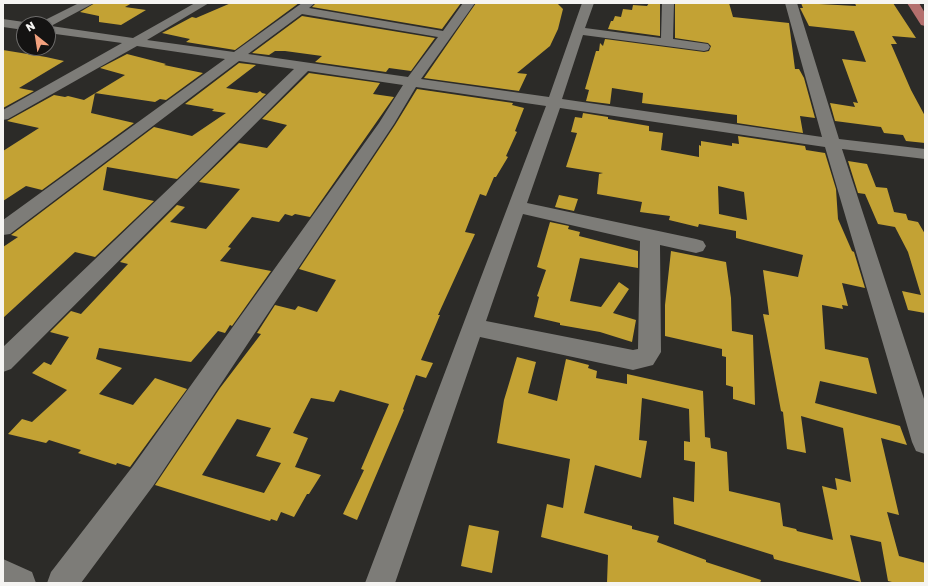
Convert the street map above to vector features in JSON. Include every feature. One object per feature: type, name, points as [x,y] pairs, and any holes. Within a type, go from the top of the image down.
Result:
[{"type":"main road","points":[[913,3],[925,22]]},
{"type":"street","points":[[56,18],[88,3]]},
{"type":"street","points":[[3,116],[135,43],[203,3]]},
{"type":"street","points":[[3,229],[309,3]]},
{"type":"street","points":[[62,583],[143,476],[386,124],[412,82],[469,3]]},
{"type":"street","points":[[380,583],[554,103],[588,3]]},
{"type":"street","points":[[667,41],[668,3]]},
{"type":"street","points":[[792,3],[832,143],[925,442]]},
{"type":"street","points":[[299,10],[446,35]]},
{"type":"street","points":[[3,23],[16,25]]},
{"type":"street","points":[[56,30],[135,43],[237,56],[832,143],[925,154]]},
{"type":"street","points":[[578,31],[704,46]]},
{"type":"street","points":[[3,362],[305,66]]},
{"type":"street","points":[[516,207],[696,246]]},
{"type":"street","points":[[473,327],[634,360],[645,358],[649,352],[650,236]]},
{"type":"street","points":[[3,574],[21,583]]},
{"type":"building","points":[[95,3],[132,3],[125,7],[146,10],[121,25],[99,22],[99,16],[80,12]]},
{"type":"building","points":[[231,3],[299,3],[235,50],[186,42],[190,39],[162,33],[192,17],[196,18]]},
{"type":"building","points":[[316,3],[461,3],[442,29],[312,7]]},
{"type":"building","points":[[476,3],[557,3],[563,9],[558,29],[550,46],[517,73],[527,74],[519,91],[424,78]]},
{"type":"building","points":[[649,3],[660,3],[660,36],[608,29],[615,16],[621,17],[623,9],[632,10],[633,5],[647,6]]},
{"type":"building","points":[[675,3],[729,3],[733,17],[789,23],[795,69],[799,69],[804,78],[815,118],[800,116],[803,133],[737,123],[737,115],[642,103],[643,93],[612,88],[610,104],[586,101],[589,90],[585,89],[596,51],[599,51],[600,43],[603,46],[605,39],[704,52],[709,51],[711,46],[708,43],[675,38]]},
{"type":"building","points":[[801,3],[856,6],[855,3],[893,3],[916,38],[892,36],[897,44],[891,44],[911,90],[925,116],[925,143],[906,141],[903,135],[884,133],[881,127],[835,121],[830,103],[855,107],[853,102],[858,103],[842,59],[866,62],[854,31],[809,26],[800,8],[803,8]]},
{"type":"building","points":[[302,16],[435,38],[411,71],[389,68],[386,72],[315,62],[322,56],[285,51],[275,51],[269,55],[252,53]]},
{"type":"building","points":[[3,50],[16,52],[16,56],[40,56],[64,61],[19,88],[34,91],[3,108]]},
{"type":"building","points":[[127,54],[166,64],[164,65],[203,73],[166,100],[160,99],[155,102],[95,93],[125,75],[100,68]]},
{"type":"building","points":[[239,63],[256,65],[226,88],[257,93],[260,91],[266,94],[177,179],[107,167],[103,190],[154,201],[95,257],[75,252],[3,318],[3,247],[18,237],[11,235],[154,127],[192,136],[226,113],[212,111],[214,109],[185,104]]},
{"type":"building","points":[[309,73],[380,83],[373,94],[394,97],[310,217],[285,214],[279,222],[252,217],[228,247],[231,248],[220,261],[271,271],[232,326],[230,325],[225,333],[218,331],[191,362],[99,348],[96,359],[122,368],[99,394],[133,405],[155,378],[187,389],[130,467],[117,463],[116,465],[78,453],[81,450],[49,440],[46,443],[8,434],[22,419],[32,422],[67,390],[32,373],[44,362],[51,365],[69,337],[50,332],[71,311],[81,314],[128,264],[120,262],[177,205],[185,207],[170,222],[206,229],[240,189],[199,182],[239,143],[267,148],[287,125],[262,119]]},
{"type":"building","points":[[417,89],[513,103],[512,105],[524,108],[515,131],[517,132],[506,156],[508,157],[496,177],[494,177],[486,196],[480,194],[465,232],[475,234],[438,315],[440,315],[421,360],[433,363],[426,378],[416,375],[403,409],[404,410],[357,520],[343,514],[364,470],[361,469],[389,404],[340,390],[334,402],[311,398],[293,433],[308,438],[295,467],[321,475],[309,494],[307,494],[294,517],[281,512],[277,521],[271,519],[270,521],[155,485],[220,388],[261,334],[257,333],[275,305],[295,310],[298,306],[317,312],[336,280],[299,269],[395,125]],"holes":[[[237,419],[271,428],[256,456],[281,463],[264,493],[202,475]]]},
{"type":"building","points":[[95,93],[91,113],[134,123],[42,190],[26,186],[3,201],[3,151],[39,128],[7,121],[54,95],[65,97],[68,96],[84,100]]},
{"type":"building","points":[[583,113],[649,126],[649,131],[663,133],[661,150],[699,157],[699,145],[701,146],[701,141],[732,146],[732,143],[739,144],[738,136],[805,146],[806,150],[825,153],[836,189],[838,219],[852,251],[854,252],[865,288],[842,283],[848,306],[842,305],[843,309],[822,305],[825,349],[868,358],[877,394],[820,381],[815,403],[900,426],[907,445],[881,438],[899,515],[887,512],[899,556],[925,563],[925,583],[896,583],[888,581],[881,542],[850,535],[861,582],[774,559],[773,555],[674,524],[673,497],[694,502],[695,462],[684,460],[684,441],[690,442],[689,409],[642,398],[639,440],[647,441],[641,478],[595,465],[584,513],[632,526],[632,529],[659,536],[657,542],[706,560],[706,562],[761,580],[760,583],[607,583],[608,555],[541,537],[547,504],[563,508],[570,459],[497,443],[504,400],[517,357],[536,362],[528,393],[557,401],[566,359],[589,365],[588,368],[597,371],[596,378],[627,384],[627,374],[703,391],[705,437],[710,438],[711,448],[727,452],[729,491],[780,503],[783,526],[833,540],[822,486],[837,490],[835,478],[851,482],[843,428],[801,416],[806,453],[787,449],[783,412],[781,411],[763,314],[769,315],[763,270],[798,277],[803,255],[736,238],[736,231],[699,224],[698,227],[669,220],[670,216],[640,212],[642,202],[597,194],[599,174],[603,173],[566,167],[577,133],[571,132],[575,117],[582,118]],"holes":[[[718,186],[744,192],[747,220],[719,214]]]},
{"type":"building","points":[[848,161],[867,164],[876,187],[887,188],[894,212],[906,214],[908,220],[918,222],[925,234],[925,313],[908,310],[902,291],[921,295],[908,252],[895,227],[878,224],[865,194],[858,193]]},
{"type":"building","points":[[559,195],[578,199],[574,211],[555,207]]},
{"type":"building","points":[[550,222],[569,226],[568,229],[580,232],[579,236],[638,251],[638,268],[580,258],[570,301],[601,307],[619,282],[629,289],[613,313],[636,320],[632,342],[600,332],[560,325],[560,323],[534,317],[539,297],[537,296],[546,270],[537,267]]},
{"type":"building","points":[[671,251],[726,262],[731,298],[732,331],[753,335],[755,405],[733,399],[733,387],[726,385],[726,357],[722,356],[722,349],[665,336],[665,305]]},
{"type":"building","points":[[469,525],[499,531],[492,573],[461,566]]}]
